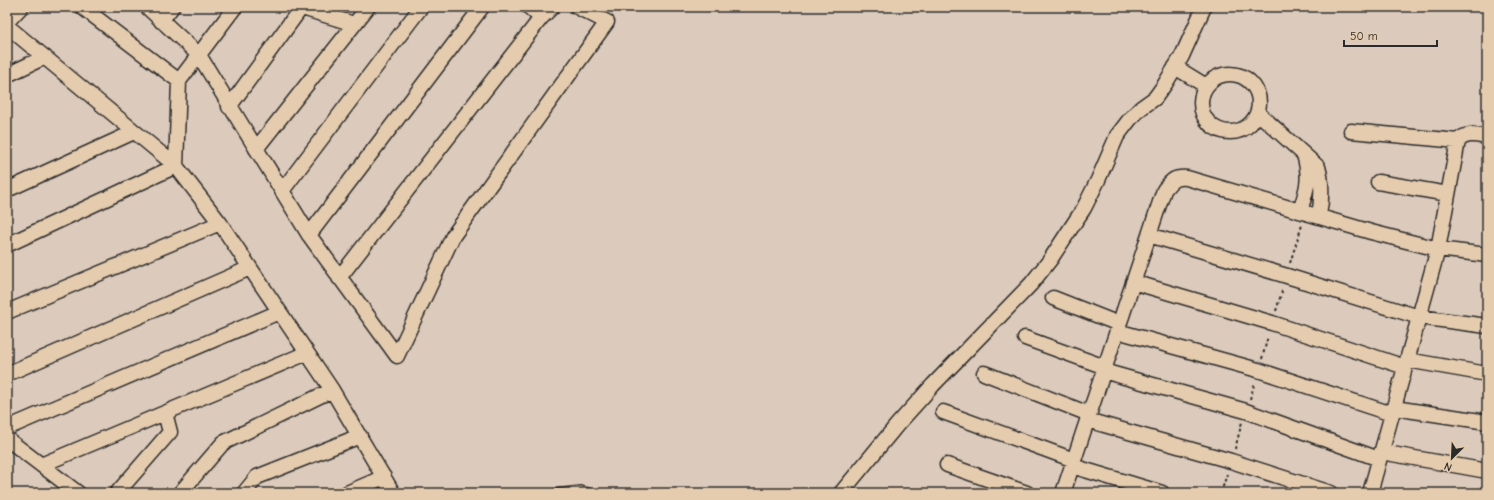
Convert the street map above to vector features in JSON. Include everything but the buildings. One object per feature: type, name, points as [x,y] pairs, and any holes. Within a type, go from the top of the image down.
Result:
[{"type":"street","points":[[7,22],[21,7]]},
{"type":"street","points":[[82,7],[179,81]]},
{"type":"street","points":[[147,7],[199,55],[229,107],[309,235],[397,356],[452,236],[607,22],[577,7]]},
{"type":"street","points":[[161,21],[172,7]]},
{"type":"street","points":[[176,166],[179,81],[236,7]]},
{"type":"street","points":[[229,107],[300,7],[354,24]]},
{"type":"street","points":[[256,149],[368,7]]},
{"type":"street","points":[[282,191],[421,7]]},
{"type":"street","points":[[309,235],[482,7]]},
{"type":"street","points":[[529,7],[541,18]]},
{"type":"street","points":[[340,278],[541,18],[552,7]]},
{"type":"street","points":[[841,493],[897,425],[933,385],[1031,284],[1050,260],[1084,208],[1118,136],[1130,119],[1155,98],[1165,84],[1175,67],[1204,7]]},
{"type":"street","points":[[7,26],[176,166],[220,223],[280,312],[332,390],[394,493]]},
{"type":"street","points":[[7,75],[45,57]]},
{"type":"street","points":[[1175,67],[1206,86]]},
{"type":"street","points":[[1226,74],[1234,74],[1244,78],[1255,89],[1259,100],[1258,113],[1248,127],[1237,132],[1227,132],[1217,130],[1207,122],[1202,112],[1200,100],[1206,86],[1215,78],[1226,74]]},
{"type":"street","points":[[1258,113],[1318,167],[1322,178],[1322,198],[1319,216]]},
{"type":"street","points":[[1351,131],[1458,141]]},
{"type":"street","points":[[7,190],[134,132]]},
{"type":"street","points":[[1370,493],[1438,249],[1458,141],[1462,137],[1471,134],[1487,136]]},
{"type":"street","points":[[1300,211],[1306,193],[1309,175],[1304,155]]},
{"type":"street","points":[[7,245],[176,166]]},
{"type":"street","points":[[1063,493],[1164,190],[1169,183],[1177,178],[1187,178],[1371,232],[1438,249],[1487,255]]},
{"type":"street","points":[[1378,182],[1448,194]]},
{"type":"street","points":[[7,312],[220,223]]},
{"type":"street","points":[[1149,235],[1419,317],[1487,326]]},
{"type":"street","points":[[7,374],[250,268]]},
{"type":"street","points":[[1133,282],[1406,363],[1487,374]]},
{"type":"street","points":[[1053,298],[1118,327],[1393,411],[1487,422]]},
{"type":"street","points":[[7,428],[280,312]]},
{"type":"street","points":[[1025,338],[1104,369],[1246,411],[1380,455],[1487,471]]},
{"type":"street","points":[[41,464],[307,353]]},
{"type":"street","points":[[984,373],[1088,417],[1330,493]]},
{"type":"street","points":[[180,493],[223,443],[332,390]]},
{"type":"street","points":[[943,412],[1073,463],[1162,493]]},
{"type":"street","points":[[116,493],[170,432],[165,413]]},
{"type":"street","points":[[244,493],[257,477],[360,436]]},
{"type":"street","points":[[7,439],[78,493]]},
{"type":"street","points":[[947,465],[1027,493]]},
{"type":"street","points":[[347,493],[384,477]]},
{"type":"lane","points":[[556,493],[581,490],[591,493]]}]
